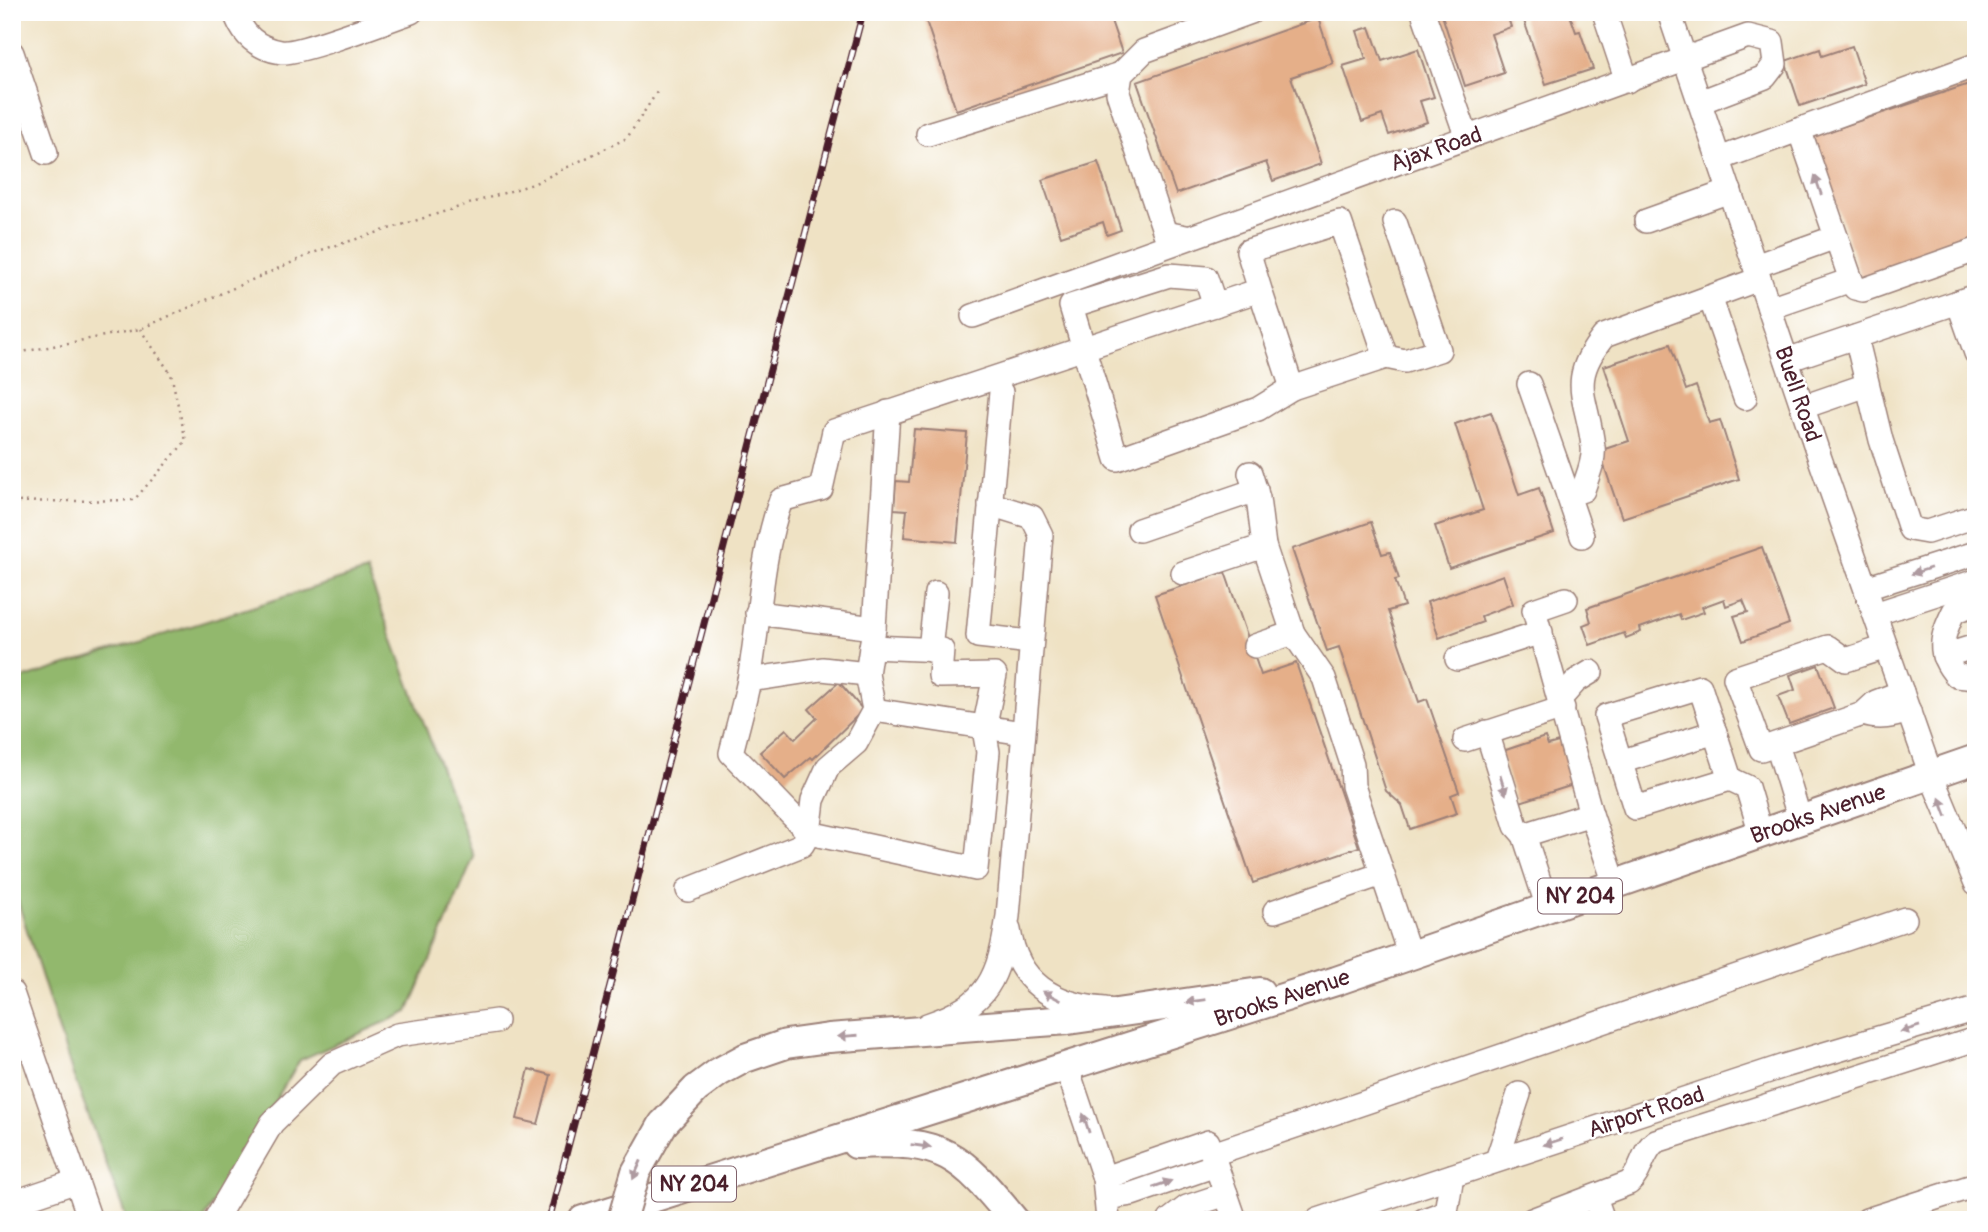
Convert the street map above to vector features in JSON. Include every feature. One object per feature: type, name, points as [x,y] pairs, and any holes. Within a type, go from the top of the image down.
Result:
[{"type":"main road","name":"Brooks Avenue","points":[[583,1220],[1336,981],[1976,760]]},
{"type":"main road","points":[[622,1220],[633,1178],[663,1124],[702,1085],[758,1052],[800,1041],[1035,1024],[1336,981]]},
{"type":"main road","points":[[804,1150],[875,1143],[934,1148],[970,1169],[1014,1220]]},
{"type":"street","points":[[235,12],[240,27],[257,46],[284,53],[411,12]]},
{"type":"street","points":[[928,134],[1121,74],[1144,51],[1251,12]]},
{"type":"street","points":[[1423,12],[1467,138]]},
{"type":"street","points":[[1604,12],[1628,81]]},
{"type":"street","name":"Buell Road","points":[[1670,12],[1769,308],[1931,775]]},
{"type":"street","name":"Ajax Road","points":[[973,316],[1186,237],[1686,61],[1748,36],[1772,42],[1775,64],[1765,77],[1700,103]]},
{"type":"street","points":[[12,53],[46,153]]},
{"type":"street","points":[[1719,159],[1800,132],[1976,65]]},
{"type":"street","points":[[1121,74],[1118,93],[1165,233],[1186,237]]},
{"type":"street","points":[[1800,132],[1855,288],[1863,290],[1976,250]]},
{"type":"street","points":[[1329,187],[1386,357]]},
{"type":"street","points":[[1646,221],[1730,191]]},
{"type":"street","points":[[1254,213],[1265,246]]},
{"type":"street","points":[[1292,388],[1248,251],[1340,222]]},
{"type":"street","points":[[1215,305],[1206,278],[1169,275],[1071,306],[1117,459],[1258,409],[1292,388],[1386,357],[1405,361],[1439,350],[1395,222]]},
{"type":"street","points":[[1568,495],[1583,490],[1594,450],[1583,405],[1582,374],[1589,354],[1604,335],[1710,297],[1757,272],[1836,237]]},
{"type":"street","points":[[1769,308],[1851,280]]},
{"type":"street","points":[[757,613],[930,650],[942,650],[940,676],[995,675],[984,729],[988,752],[976,869],[809,833],[731,753],[749,680],[757,613],[780,500],[821,489],[834,431],[1261,290]]},
{"type":"street","points":[[1710,297],[1745,398]]},
{"type":"street","points":[[1787,360],[1967,299],[1976,353]]},
{"type":"street","points":[[1856,337],[1867,385],[1910,529],[1927,532],[1976,516]]},
{"type":"street","points":[[1529,384],[1582,536]]},
{"type":"street","points":[[1803,407],[1867,385]]},
{"type":"street","points":[[1001,392],[978,636],[1030,642]]},
{"type":"street","points":[[688,890],[802,845],[809,833],[813,800],[828,767],[856,743],[874,710],[867,674],[873,637],[888,412]]},
{"type":"street","points":[[1139,530],[1253,482],[1264,546],[1293,633],[1326,685],[1352,764],[1353,786],[1410,956]]},
{"type":"street","points":[[894,1034],[947,1019],[978,1000],[992,981],[999,963],[1008,916],[1040,528],[1026,513],[990,504]]},
{"type":"street","points":[[1183,573],[1264,546]]},
{"type":"street","points":[[1866,588],[1976,553]]},
{"type":"street","points":[[1875,614],[1976,581]]},
{"type":"street","points":[[930,650],[936,593]]},
{"type":"street","points":[[1566,599],[1534,610],[1591,814],[1615,884]]},
{"type":"street","points":[[1976,604],[1954,611],[1942,636],[1945,662],[1957,676],[1976,678]]},
{"type":"street","points":[[1457,659],[1541,632]]},
{"type":"street","points":[[1255,646],[1293,633]]},
{"type":"street","points":[[1944,656],[1976,646]]},
{"type":"street","points":[[1886,647],[1846,660],[1828,647],[1735,678],[1760,749],[1863,714],[1875,702],[1906,702]]},
{"type":"street","points":[[1310,658],[1307,671],[1334,751]]},
{"type":"street","points":[[749,680],[822,669],[867,674]]},
{"type":"street","points":[[1465,740],[1562,703],[1576,681],[1591,672]]},
{"type":"street","points":[[1730,779],[1700,687],[1606,716],[1635,808],[1730,779],[1747,787],[1761,834]]},
{"type":"street","points":[[874,710],[1023,733]]},
{"type":"street","points":[[1620,762],[1715,732]]},
{"type":"street","points":[[1487,733],[1516,826],[1524,835],[1548,908]]},
{"type":"street","points":[[1777,744],[1800,820]]},
{"type":"street","points":[[1931,775],[1976,883]]},
{"type":"street","points":[[1524,835],[1591,814]]},
{"type":"street","points":[[1275,911],[1382,874]]},
{"type":"street","points":[[1008,916],[1020,966],[1042,991],[1064,1002],[1086,1007],[1143,1009]]},
{"type":"street","points":[[1067,1068],[1106,1198],[1212,1154],[1905,919]]},
{"type":"street","points":[[12,993],[90,1220]]},
{"type":"street","name":"Airport Road","points":[[1318,1220],[1634,1115],[1976,1009]]},
{"type":"street","points":[[215,1220],[272,1123],[332,1064],[397,1035],[496,1021]]},
{"type":"street","points":[[1532,1220],[1595,1197],[1634,1179],[1652,1143],[1976,1039]]},
{"type":"street","points":[[1826,1054],[1829,1086]]},
{"type":"street","points":[[1497,1160],[1519,1094]]},
{"type":"street","points":[[1634,1115],[1652,1143]]},
{"type":"street","points":[[1212,1154],[1235,1220]]},
{"type":"street","points":[[1439,1217],[1452,1176]]},
{"type":"street","points":[[12,1203],[76,1181]]},
{"type":"street","points":[[1867,1220],[1976,1185]]},
{"type":"street","points":[[1170,1220],[1181,1209],[1226,1194]]},
{"type":"street","points":[[1595,1197],[1603,1220]]},
{"type":"path","points":[[12,354],[140,329],[318,251],[533,184],[627,138],[659,89]]},
{"type":"path","points":[[12,502],[134,500],[186,441],[171,374],[140,329]]},
{"type":"green space","points":[[367,571],[474,857],[408,1012],[300,1060],[203,1220],[127,1220],[72,1072],[12,883],[12,682]]},
{"type":"building","points":[[923,12],[1108,12],[1122,53],[956,110]]},
{"type":"building","points":[[1441,12],[1506,12],[1511,27],[1491,34],[1504,73],[1465,86]]},
{"type":"building","points":[[1531,12],[1569,12],[1576,32],[1580,31],[1593,69],[1546,84],[1522,15]]},
{"type":"building","points":[[1318,18],[1333,63],[1291,77],[1321,164],[1273,181],[1266,162],[1176,194],[1137,82]]},
{"type":"building","points":[[1370,27],[1382,61],[1418,49],[1434,97],[1420,101],[1427,122],[1389,135],[1382,115],[1362,122],[1343,66],[1366,59],[1357,31]]},
{"type":"building","points":[[1852,46],[1865,84],[1800,106],[1785,61],[1820,49],[1822,56]]},
{"type":"building","points":[[1972,83],[1976,95],[1976,243],[1862,281],[1814,136]]},
{"type":"building","points":[[1098,162],[1121,230],[1107,235],[1103,222],[1061,236],[1042,180]]},
{"type":"building","points":[[1670,344],[1686,390],[1696,386],[1709,423],[1720,420],[1739,479],[1622,518],[1599,451],[1629,441],[1604,366]]},
{"type":"building","points":[[1491,412],[1519,495],[1539,488],[1554,533],[1449,568],[1435,526],[1483,510],[1455,424]]},
{"type":"building","points":[[914,429],[967,433],[957,542],[904,537],[907,510],[894,509],[896,481],[909,482]]},
{"type":"building","points":[[1371,522],[1382,554],[1390,552],[1399,579],[1395,580],[1404,606],[1388,611],[1419,702],[1427,699],[1459,792],[1451,795],[1457,813],[1410,829],[1402,805],[1386,791],[1339,647],[1327,651],[1292,549]]},
{"type":"building","points":[[1762,547],[1789,624],[1743,641],[1734,616],[1748,612],[1743,600],[1726,606],[1724,599],[1702,607],[1704,612],[1681,620],[1679,614],[1640,628],[1641,632],[1626,638],[1624,633],[1590,645],[1583,625],[1591,622],[1587,608]]},
{"type":"building","points":[[1225,572],[1261,675],[1296,663],[1359,847],[1253,883],[1155,595]]},
{"type":"building","points":[[1503,575],[1513,604],[1481,616],[1483,622],[1439,638],[1427,602]]},
{"type":"building","points":[[1818,665],[1834,708],[1789,724],[1778,696],[1795,690],[1790,675]]},
{"type":"building","points":[[839,682],[863,710],[813,759],[811,757],[785,779],[760,752],[786,729],[795,739],[817,718],[809,709]]},
{"type":"building","points":[[1545,737],[1548,745],[1562,741],[1576,784],[1517,803],[1500,752]]},
{"type":"building","points":[[529,1069],[551,1075],[538,1124],[517,1119]]},
{"type":"railway","points":[[549,1220],[863,12]]}]
